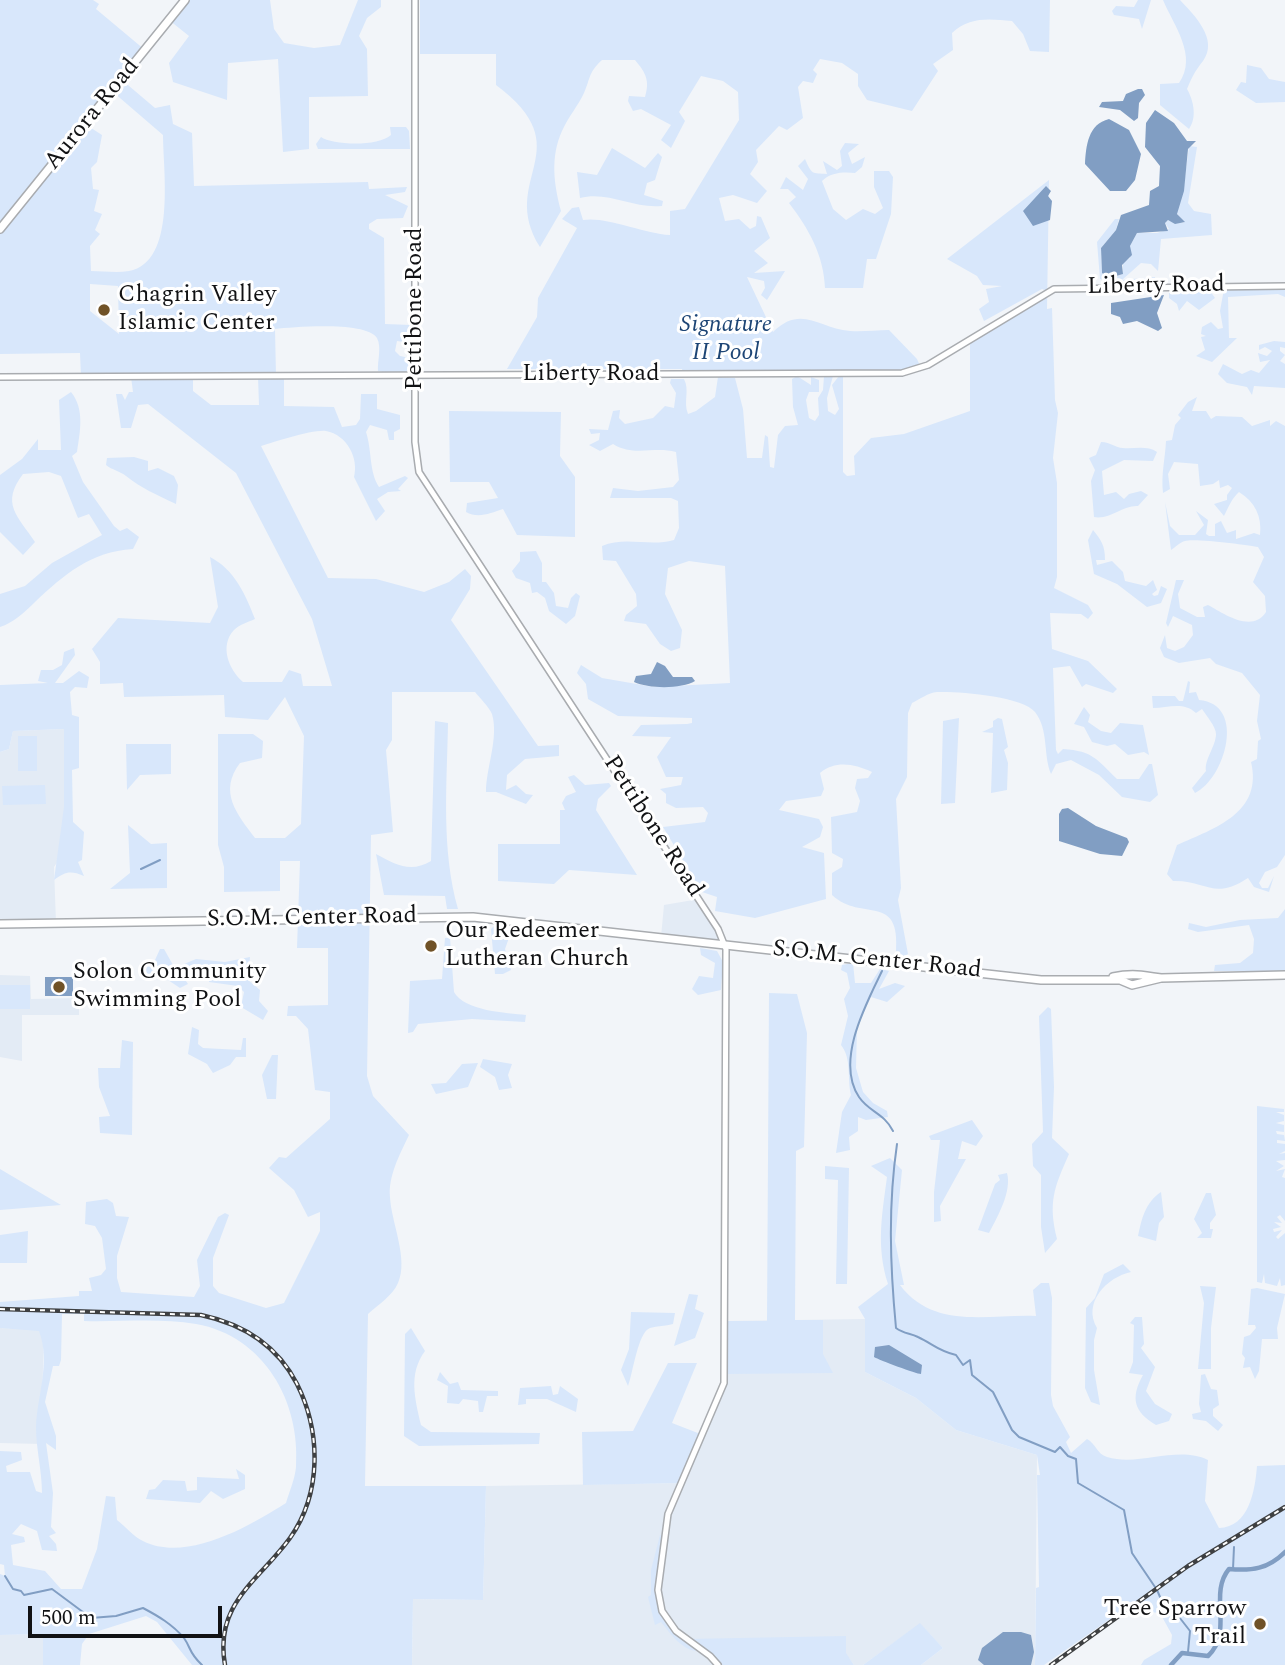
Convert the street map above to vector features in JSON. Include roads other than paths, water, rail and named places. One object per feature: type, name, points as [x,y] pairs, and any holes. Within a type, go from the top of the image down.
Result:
[{"type":"main road","name":"Aurora Road","points":[[0,229],[185,0]]},
{"type":"main road","name":"S.O.M. Center Road","points":[[0,924],[473,917],[1041,980],[1127,978],[1131,985],[1138,979],[1285,975]]},
{"type":"street","name":"Pettibone Road","points":[[415,0],[416,459],[421,476],[726,944],[724,1382],[668,1514],[658,1590],[662,1611],[676,1631],[718,1665]]},
{"type":"street","name":"Liberty Road","points":[[0,377],[906,372],[937,359],[1047,291],[1059,288],[1285,286]]},
{"type":"street","points":[[709,943],[718,937],[718,929]]},
{"type":"water","points":[[1142,89],[1145,95],[1139,103],[1138,118],[1134,121],[1120,110],[1099,107],[1102,102],[1123,101],[1126,94]]},
{"type":"water","points":[[1155,110],[1174,123],[1187,141],[1196,141],[1188,149],[1184,191],[1177,214],[1185,222],[1175,224],[1168,220],[1165,223],[1168,231],[1137,233],[1130,246],[1132,255],[1122,265],[1123,274],[1109,278],[1102,273],[1101,248],[1116,230],[1121,215],[1149,205],[1150,191],[1159,186],[1160,166],[1145,147],[1146,123]]},
{"type":"water","points":[[1109,119],[1129,130],[1141,154],[1135,180],[1126,191],[1110,191],[1085,164],[1087,143],[1092,131]]},
{"type":"water","points":[[1046,186],[1051,191],[1048,196],[1052,201],[1050,220],[1033,226],[1023,211]]},
{"type":"water","points":[[1164,295],[1157,313],[1162,328],[1158,331],[1137,321],[1123,324],[1120,317],[1111,314],[1111,303]]},
{"type":"water","points":[[657,662],[665,666],[673,677],[692,677],[695,681],[682,686],[665,687],[634,682],[636,676],[651,674]]},
{"type":"water","points":[[1068,808],[1096,826],[1127,838],[1129,842],[1122,856],[1100,854],[1059,841],[1059,814],[1062,809]]},
{"type":"water","name":"Solon Community Swimming Pool","points":[[45,977],[73,977],[73,996],[45,996]]},
{"type":"water","points":[[889,1345],[922,1365],[921,1374],[874,1357],[875,1347]]},
{"type":"water","points":[[1003,1632],[1031,1635],[1034,1652],[1031,1665],[984,1665],[978,1660],[982,1648]]},
{"type":"waterway","points":[[141,869],[160,860]]},
{"type":"waterway","points":[[882,971],[861,1016],[850,1067],[852,1083],[859,1097],[885,1120],[893,1131]]},
{"type":"waterway","points":[[897,1144],[891,1236],[896,1328],[956,1355],[963,1365],[970,1360],[972,1375],[993,1392],[1012,1430],[1019,1437],[1055,1452],[1060,1447],[1068,1456],[1076,1459],[1078,1483],[1124,1510],[1132,1553],[1155,1587]]},
{"type":"waterway","points":[[1233,1569],[1234,1547]]},
{"type":"waterway","points":[[1171,1665],[1182,1653],[1208,1656],[1216,1646],[1221,1625],[1221,1590],[1229,1569],[1259,1568],[1285,1552]]},
{"type":"waterway","points":[[5,1576],[13,1589],[24,1595],[52,1589],[91,1618],[116,1616],[143,1608],[179,1633],[202,1665]]},
{"type":"waterway","points":[[1157,1590],[1167,1613],[1176,1613],[1190,1631],[1188,1652]]},
{"type":"railway","points":[[0,1309],[201,1315],[231,1324],[257,1338],[269,1347],[289,1370],[311,1422],[314,1442],[313,1482],[308,1502],[290,1538],[242,1594],[233,1609],[226,1625],[223,1644],[225,1665]]},
{"type":"railway","points":[[1051,1665],[1188,1566],[1285,1507]]},
{"type":"place","name":"Chagrin Valley Islamic Center","points":[[104,310]]},
{"type":"place","name":"Our Redeemer Lutheran Church","points":[[431,946]]},
{"type":"place","name":"Solon Community Swimming Pool","points":[[59,987]]},
{"type":"place","name":"Tree Sparrow Trail","points":[[1260,1624]]},
{"type":"park label","name":"Signature II Pool","points":[[726,340]]}]
